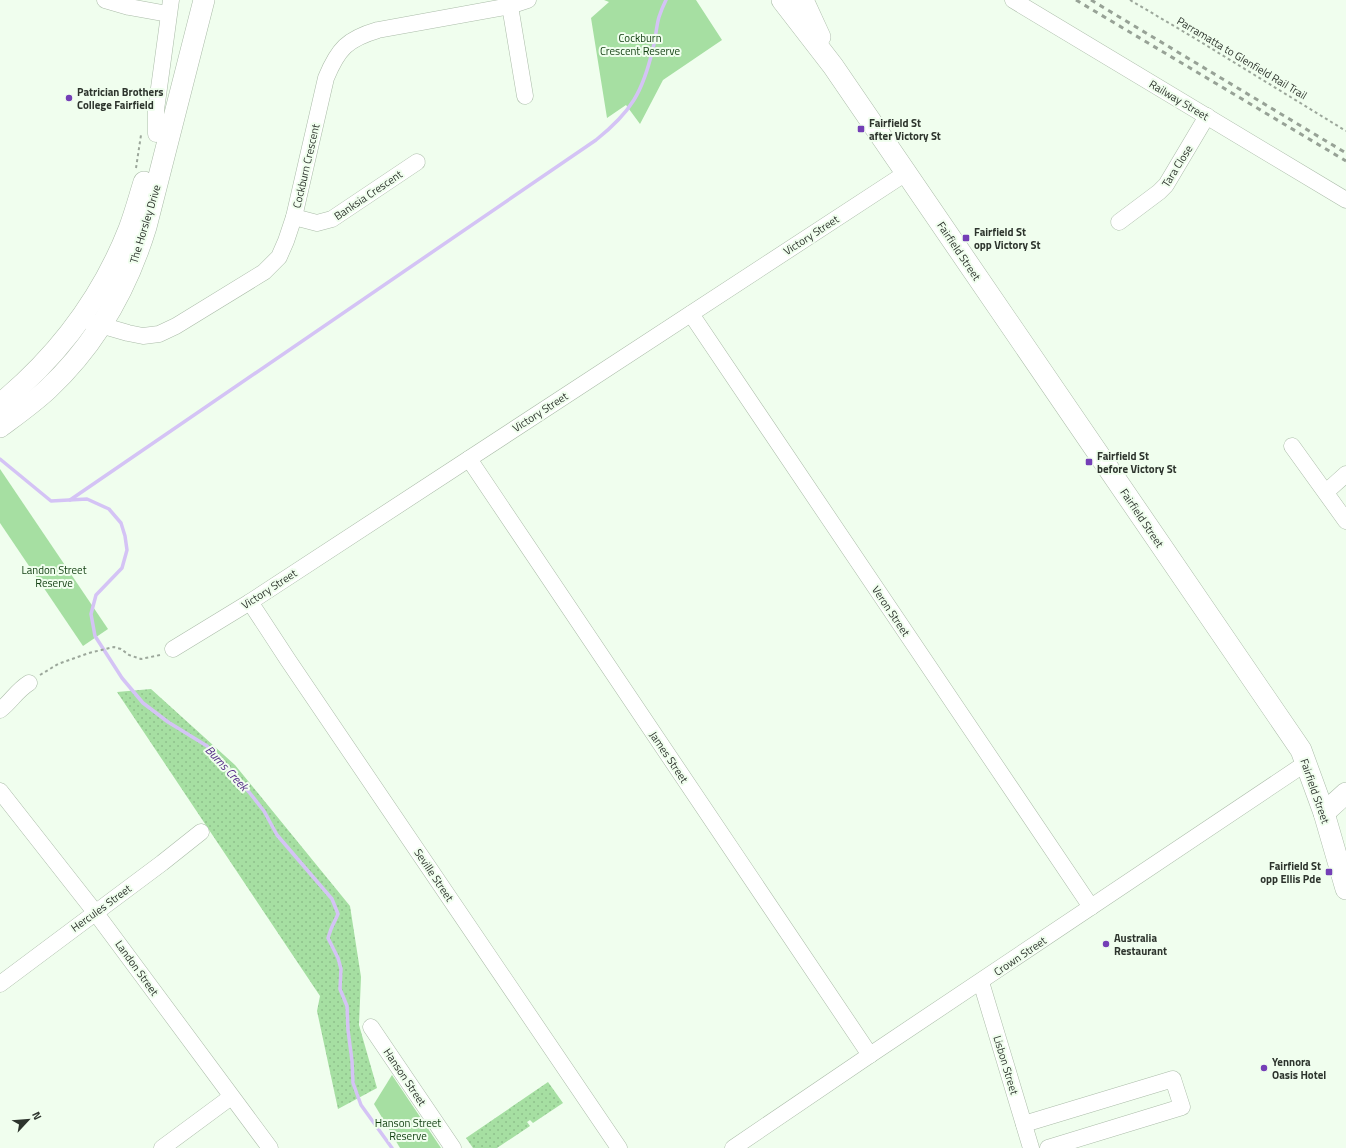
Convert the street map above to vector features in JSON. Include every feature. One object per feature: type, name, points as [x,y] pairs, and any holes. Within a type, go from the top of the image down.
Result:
[{"type":"main road","name":"The Horsley Drive","points":[[0,427],[35,400],[63,374],[78,357],[116,301],[140,246],[176,113],[204,0]]},
{"type":"main road","name":"The Horsley Drive","points":[[0,404],[30,378],[56,351],[81,319],[98,293],[129,229],[145,181],[149,132],[171,3]]},
{"type":"main road","name":"Fairfield Street","points":[[795,3],[833,66],[1301,750],[1324,813],[1346,889]]},
{"type":"main road","points":[[1324,813],[1346,793]]},
{"type":"main road","points":[[1324,813],[1342,810],[1346,807]]},
{"type":"street","points":[[105,0],[129,8],[171,3]]},
{"type":"street","name":"Cockburn Crescent","points":[[81,319],[128,334],[143,336],[159,334],[176,326],[264,272],[279,257],[294,217],[326,78],[334,60],[346,45],[363,34],[378,30],[510,6],[528,0]]},
{"type":"street","name":"Railway Street","points":[[1013,0],[1346,200]]},
{"type":"street","points":[[510,6],[525,96]]},
{"type":"street","name":"Tara Close","points":[[1119,222],[1166,185],[1207,116]]},
{"type":"street","name":"Banksia Crescent","points":[[294,217],[317,223],[332,220],[417,162]]},
{"type":"street","name":"Victory Street","points":[[173,649],[250,602],[906,173]]},
{"type":"street","name":"Veron Street","points":[[691,314],[1091,908]]},
{"type":"street","points":[[1292,446],[1346,521]]},
{"type":"street","name":"James Street","points":[[469,459],[870,1055]]},
{"type":"street","points":[[1326,492],[1346,474]]},
{"type":"street","name":"Seville Street","points":[[250,602],[619,1148]]},
{"type":"street","points":[[0,710],[18,690],[29,683]]},
{"type":"street","name":"Crown Street","points":[[733,1148],[1306,763]]},
{"type":"street","name":"Landon Street","points":[[0,791],[95,912],[270,1148]]},
{"type":"street","name":"Hercules Street","points":[[0,984],[162,863],[201,832]]},
{"type":"street","name":"Lisbon Street","points":[[981,982],[1031,1148]]},
{"type":"street","name":"Hanson Street","points":[[371,1027],[453,1148]]},
{"type":"street","points":[[1024,1124],[1173,1079],[1182,1107],[1048,1148]]},
{"type":"street","points":[[162,1148],[231,1097]]},
{"type":"path","name":"Parramatta to Glenfield Rail Trail","points":[[1130,0],[1346,131]]},
{"type":"path","points":[[136,168],[149,132]]},
{"type":"path","points":[[29,683],[58,664],[89,653],[114,647],[121,649],[129,655],[141,659],[158,656],[173,649]]},
{"type":"green space","name":"Cockburn Crescent Reserve","points":[[604,0],[696,0],[722,40],[663,80],[640,124],[626,105],[607,118],[591,18],[609,2]]},
{"type":"green space","name":"Landon Street Reserve","points":[[0,469],[108,629],[83,646],[0,523]]},
{"type":"green space","points":[[151,689],[235,765],[350,906],[361,977],[359,1025],[377,1088],[338,1109],[317,1011],[320,996],[117,692]]},
{"type":"green space","name":"Hanson Street Reserve","points":[[392,1075],[441,1148],[400,1148],[374,1104]]},
{"type":"green space","points":[[548,1082],[563,1103],[533,1123],[530,1120],[527,1122],[530,1126],[497,1148],[473,1148],[466,1138]]},
{"type":"waterway","points":[[70,500],[596,140],[608,130],[627,110],[640,89],[649,63],[659,17],[666,0]]},
{"type":"waterway","name":"Burns Creek","points":[[0,459],[51,501],[87,499],[109,509],[121,523],[127,550],[122,568],[96,595],[91,614],[95,636],[122,678],[143,703],[168,722],[207,746],[249,792],[264,811],[277,835],[332,899],[338,914],[328,938],[338,958],[341,969],[340,989],[347,1006],[353,1083],[361,1105],[392,1148]]},
{"type":"railway","points":[[1076,0],[1346,161]]},
{"type":"railway","points":[[1091,0],[1346,153]]},
{"type":"place","name":"Patrician Brothers College Fairfield","points":[[69,98]]},
{"type":"place","name":"Fairfield St after Victory St","points":[[861,129]]},
{"type":"place","name":"Fairfield St opp Victory St","points":[[966,238]]},
{"type":"place","name":"Fairfield St before Victory St","points":[[1089,462]]},
{"type":"place","name":"Fairfield St opp Ellis Pde","points":[[1329,872]]},
{"type":"place","name":"Australia Restaurant","points":[[1106,944]]},
{"type":"place","name":"Yennora Oasis Hotel","points":[[1264,1068]]}]
